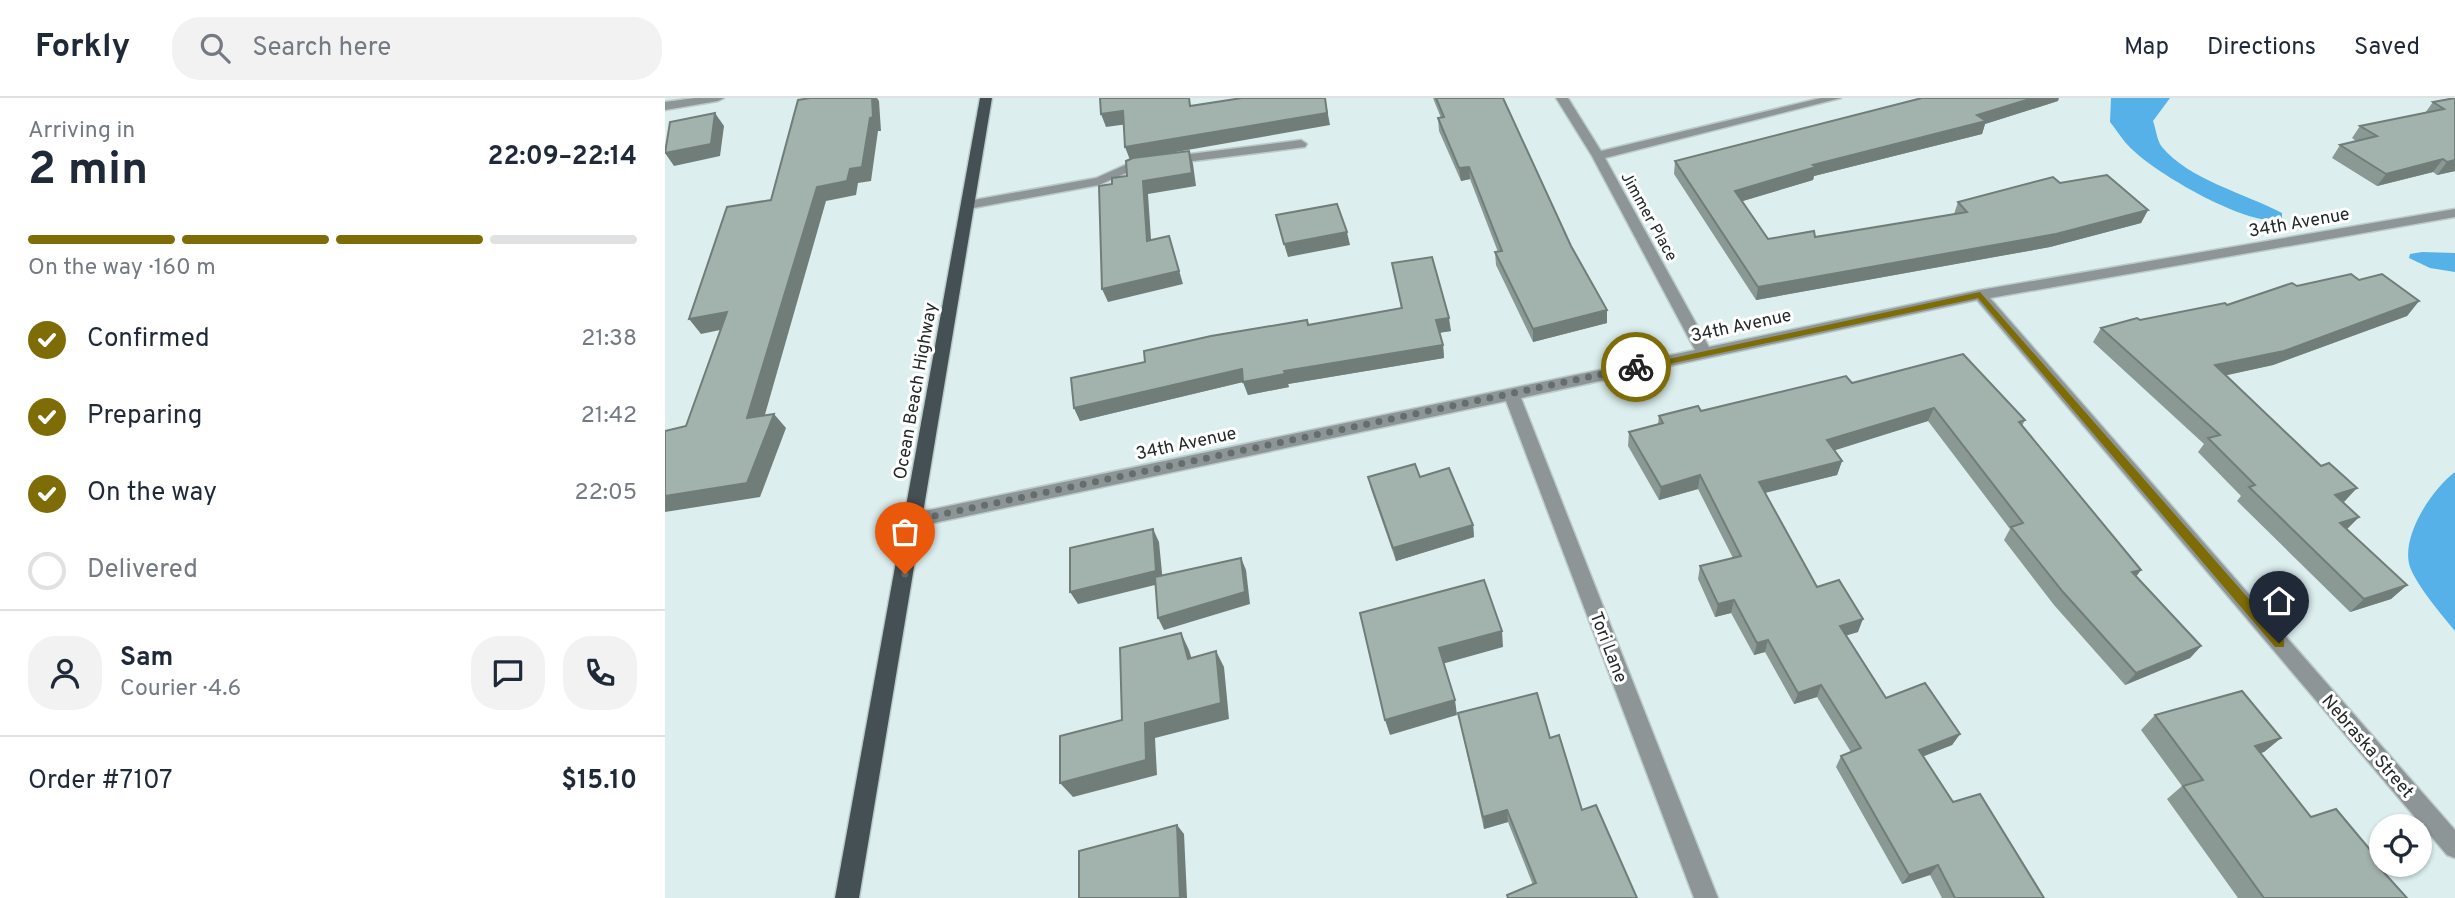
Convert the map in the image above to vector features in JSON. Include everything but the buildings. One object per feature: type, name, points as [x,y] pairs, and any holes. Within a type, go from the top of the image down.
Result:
[{"type":"main road","name":"Ocean Beach Highway","points":[[847,898],[915,520],[986,98]]},
{"type":"street","points":[[665,106],[718,98]]},
{"type":"street","name":"Jimmer Place","points":[[1562,98],[1598,156],[1704,352]]},
{"type":"street","points":[[1598,156],[1835,98]]},
{"type":"street","points":[[968,205],[1099,181],[1134,165],[1301,144]]},
{"type":"street","name":"34th Avenue","points":[[915,520],[1980,295],[2455,213]]},
{"type":"street","name":"Nebraska Street","points":[[1980,295],[2455,847]]},
{"type":"street","name":"Tori Lane","points":[[1512,395],[1706,898]]},
{"type":"water","points":[[2111,98],[2170,98],[2153,121],[2162,147],[2173,158],[2202,177],[2282,213],[2282,220],[2248,216],[2227,208],[2184,186],[2147,162],[2128,145],[2110,122]]},
{"type":"water","points":[[2455,253],[2455,272],[2430,268],[2409,258],[2410,254]]},
{"type":"water","points":[[2455,472],[2455,631],[2418,583],[2410,567],[2408,555],[2420,515],[2437,490]]},
{"type":"way so far","points":[[905,574],[915,520],[1636,367]]},
{"type":"route","points":[[1636,367],[1980,295],[2279,643]]}]
